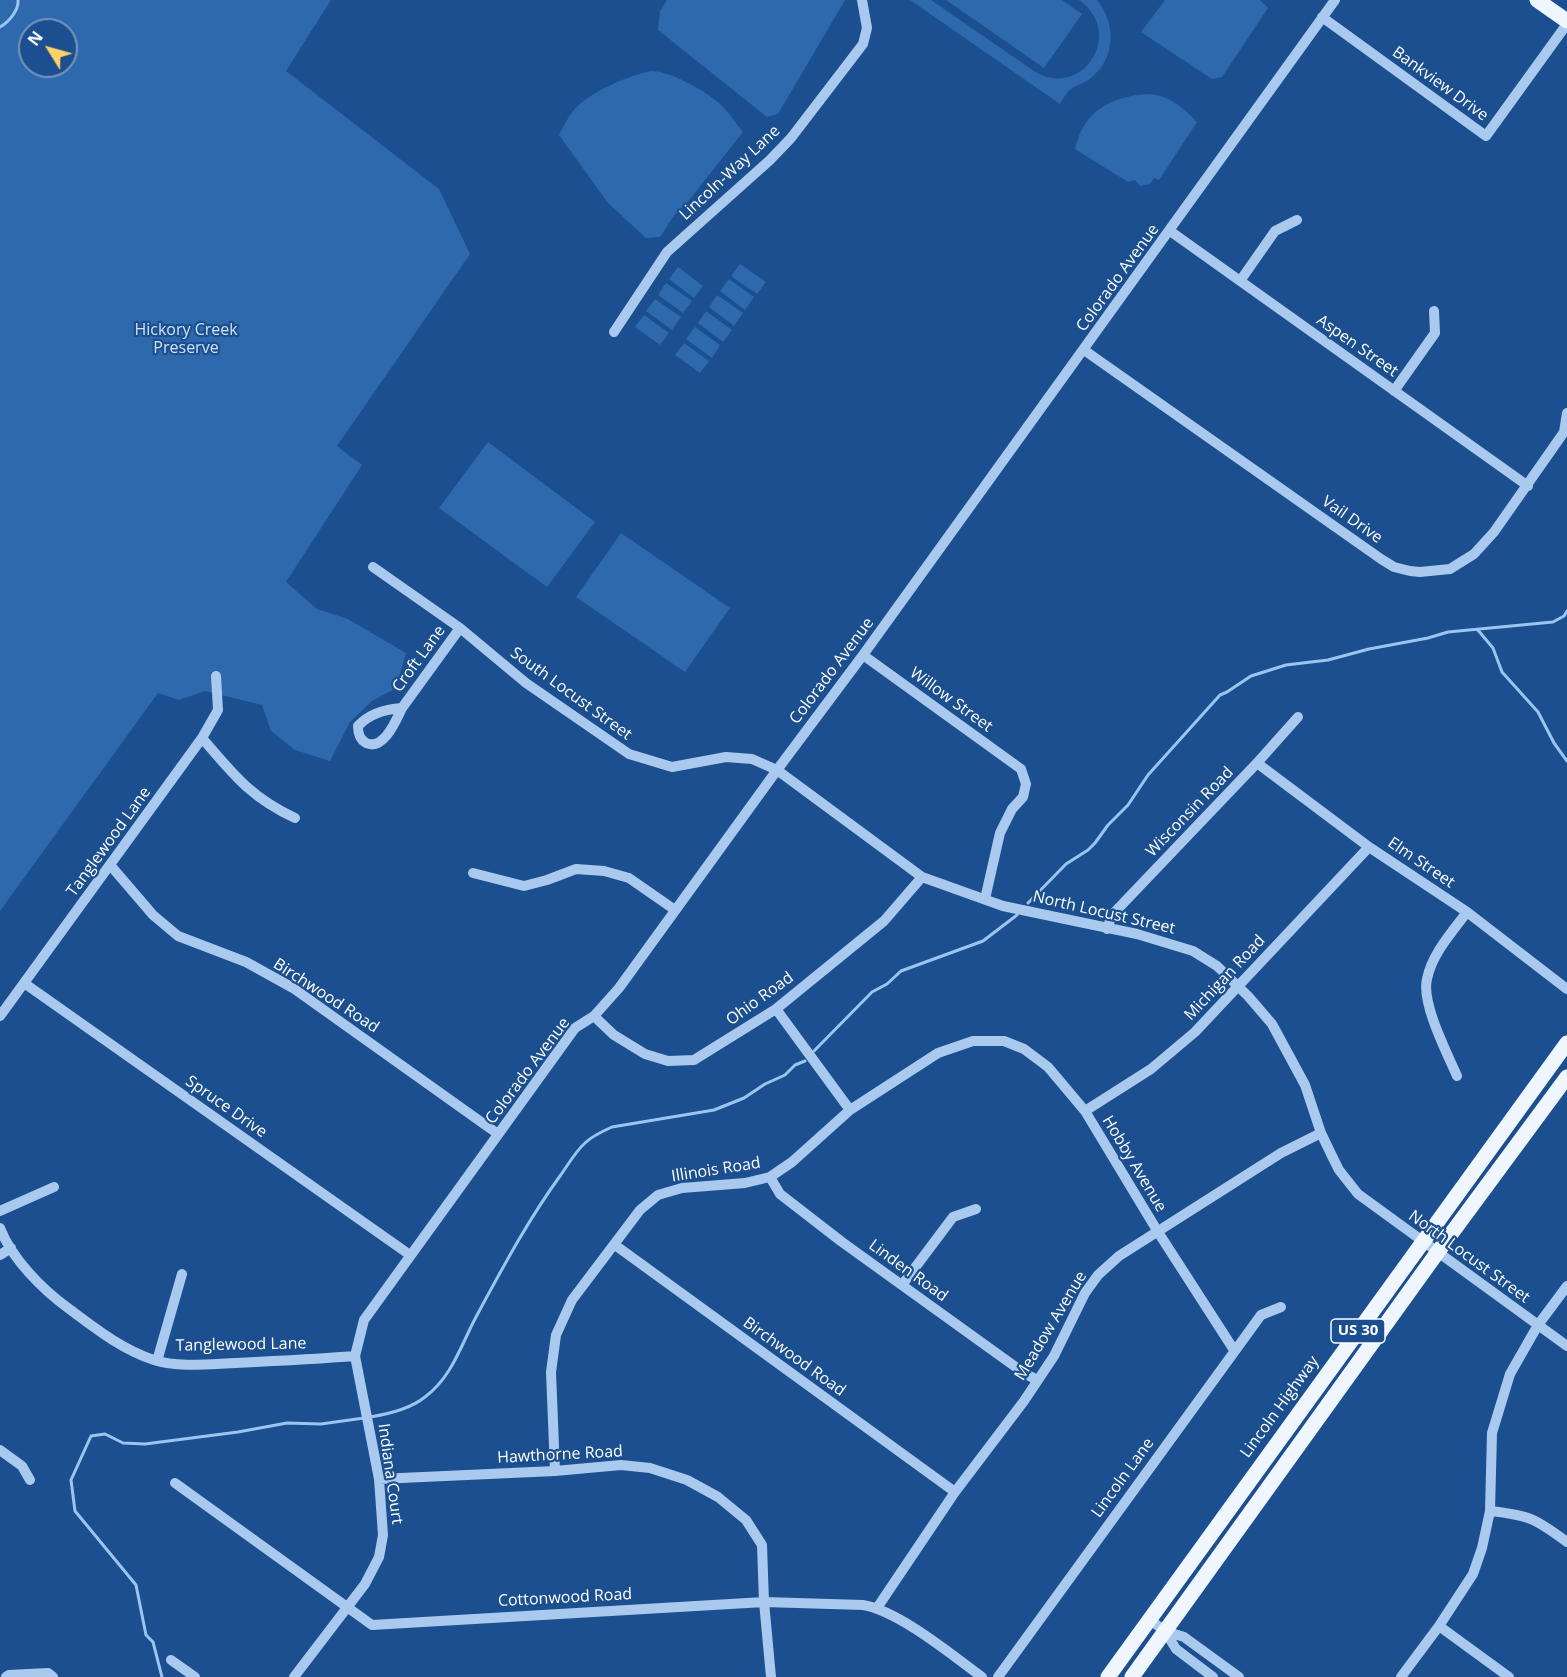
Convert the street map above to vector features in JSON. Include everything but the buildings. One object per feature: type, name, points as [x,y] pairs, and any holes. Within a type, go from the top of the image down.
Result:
[{"type":"main road","points":[[1537,0],[1567,23]]},
{"type":"main road","name":"Lincoln Highway","points":[[1108,1677],[1567,1043]]},
{"type":"main road","name":"US 30","points":[[1132,1677],[1437,1253],[1567,1077]]},
{"type":"street","name":"Lincoln-Way Lane","points":[[614,332],[667,252],[791,138],[858,51],[863,44],[867,28],[862,0]]},
{"type":"street","name":"Colorado Avenue","points":[[356,1356],[364,1320],[410,1255],[575,1028],[594,1016],[619,988],[863,655],[1335,0]]},
{"type":"street","name":"Bankview Drive","points":[[1322,17],[1486,136],[1567,23]]},
{"type":"street","points":[[1240,281],[1275,231],[1297,220]]},
{"type":"street","name":"Aspen Street","points":[[1170,231],[1528,486]]},
{"type":"street","points":[[1394,391],[1436,333],[1434,311]]},
{"type":"street","name":"Vail Drive","points":[[1084,350],[1381,559],[1394,567],[1410,571],[1450,569],[1474,554],[1487,542],[1564,432],[1567,413]]},
{"type":"street","name":"South Locust Street","points":[[372,567],[460,628],[526,683],[628,754],[672,767],[726,757],[752,759],[777,770]]},
{"type":"street","name":"Croft Lane","points":[[402,708],[460,628]]},
{"type":"street","name":"Willow Street","points":[[863,655],[1021,770],[1026,784],[1023,797],[1012,809],[1000,833],[986,899]]},
{"type":"street","name":"Tanglewood Lane","points":[[0,1016],[202,738],[218,710],[216,676]]},
{"type":"street","name":"Wisconsin Road","points":[[1107,928],[1112,915],[1298,717]]},
{"type":"street","points":[[202,738],[246,788],[271,807],[295,818]]},
{"type":"street","name":"Elm Street","points":[[1257,763],[1369,847],[1467,912],[1567,989]]},
{"type":"street","name":"North Locust Street","points":[[777,770],[922,877],[1003,906],[1137,934],[1193,951],[1217,966],[1265,1015],[1280,1038],[1305,1085],[1321,1133],[1338,1170],[1358,1194],[1567,1346]]},
{"type":"street","name":"Michigan Road","points":[[1085,1110],[1165,1058],[1201,1027],[1369,847]]},
{"type":"street","name":"Birchwood Road","points":[[111,866],[153,915],[178,936],[246,962],[293,988],[498,1134]]},
{"type":"street","points":[[473,873],[524,886],[576,869],[603,871],[629,878],[675,910]]},
{"type":"street","name":"Ohio Road","points":[[594,1016],[614,1035],[645,1054],[668,1061],[694,1060],[776,1009],[884,921],[922,877]]},
{"type":"street","points":[[1457,1076],[1430,1012],[1426,981],[1438,952],[1467,912]]},
{"type":"street","name":"Spruce Drive","points":[[24,983],[410,1255]]},
{"type":"street","points":[[776,1009],[850,1110]]},
{"type":"street","name":"Hobby Avenue","points":[[973,1041],[1004,1041],[1024,1049],[1048,1067],[1085,1110],[1158,1232],[1234,1350]]},
{"type":"street","name":"Illinois Road","points":[[555,1471],[551,1372],[556,1335],[572,1300],[640,1210],[658,1196],[682,1188],[745,1183],[770,1177],[792,1162],[850,1110],[938,1053],[973,1041]]},
{"type":"street","name":"Meadow Avenue","points":[[877,1608],[956,1492],[1024,1401],[1054,1356],[1085,1293],[1098,1275],[1119,1256],[1281,1153],[1321,1133]]},
{"type":"street","name":"Linden Road","points":[[770,1177],[780,1194],[902,1285],[1036,1380]]},
{"type":"street","points":[[0,1211],[54,1187]]},
{"type":"street","points":[[902,1285],[952,1217],[976,1209]]},
{"type":"street","name":"Tanglewood Lane","points":[[0,1228],[11,1248],[33,1278],[60,1303],[116,1343],[157,1361],[194,1365],[356,1356]]},
{"type":"street","name":"Birchwood Road","points":[[615,1245],[956,1492]]},
{"type":"street","points":[[0,1255],[11,1248]]},
{"type":"street","points":[[157,1361],[182,1274]]},
{"type":"street","points":[[1401,1677],[1439,1626],[1473,1574],[1482,1548],[1490,1511],[1492,1433],[1510,1374],[1538,1325],[1567,1286]]},
{"type":"street","name":"Lincoln Lane","points":[[998,1677],[1261,1314],[1281,1307]]},
{"type":"street","name":"Indiana Court","points":[[294,1677],[365,1584],[380,1557],[383,1535],[379,1479],[356,1356]]},
{"type":"street","points":[[0,1450],[22,1466],[30,1480]]},
{"type":"street","name":"Hawthorne Road","points":[[379,1479],[555,1471],[621,1465],[650,1468],[687,1480],[718,1497],[746,1520],[762,1545],[764,1602],[771,1677]]},
{"type":"street","name":"Cottonwood Road","points":[[175,1483],[372,1625],[764,1602],[863,1605],[877,1608],[934,1642],[982,1677]]},
{"type":"street","points":[[1490,1511],[1529,1517],[1567,1542]]},
{"type":"street","points":[[1150,1620],[1166,1631],[1184,1637],[1239,1677]]},
{"type":"street","points":[[1439,1626],[1509,1677]]},
{"type":"street","points":[[1166,1631],[1176,1650],[1213,1677]]},
{"type":"street","points":[[171,1660],[195,1677]]},
{"type":"street","points":[[6,1677],[36,1673],[48,1673],[53,1677]]},
{"type":"green space","name":"Hickory Creek Preserve","points":[[0,0],[331,0],[286,71],[439,189],[470,254],[337,446],[362,465],[286,582],[317,609],[348,619],[406,653],[396,688],[372,701],[350,722],[330,761],[295,750],[271,731],[262,705],[205,691],[179,700],[158,693],[0,911]]},
{"type":"green space","points":[[667,0],[845,0],[778,114],[767,117],[658,30],[660,11]]},
{"type":"green space","points":[[910,0],[931,0],[1034,71],[1052,78],[1068,77],[1082,70],[1092,59],[1098,45],[1099,29],[1093,14],[1079,0],[1097,0],[1108,19],[1111,40],[1109,50],[1100,69],[1090,79],[1070,90],[1060,104]]},
{"type":"green space","points":[[946,0],[1062,0],[1082,14],[1044,68]]},
{"type":"green space","points":[[1165,0],[1260,0],[1268,8],[1222,77],[1212,79],[1141,32]]},
{"type":"green space","points":[[651,71],[668,74],[713,98],[743,132],[673,217],[660,237],[646,238],[608,203],[559,135],[572,113],[589,97],[621,81]]},
{"type":"green space","points":[[1149,94],[1175,103],[1197,122],[1159,180],[1154,178],[1150,184],[1140,186],[1135,180],[1128,182],[1075,149],[1085,124],[1102,108],[1123,98]]},
{"type":"green space","points":[[740,264],[766,282],[757,294],[731,276]]},
{"type":"green space","points":[[678,267],[703,286],[694,298],[669,279]]},
{"type":"green space","points":[[729,279],[754,297],[745,310],[720,291]]},
{"type":"green space","points":[[666,283],[692,301],[683,313],[658,295]]},
{"type":"green space","points":[[717,295],[743,313],[734,326],[709,307]]},
{"type":"green space","points":[[655,299],[681,317],[672,330],[646,311]]},
{"type":"green space","points":[[706,311],[732,330],[723,342],[698,323]]},
{"type":"green space","points":[[644,315],[669,333],[660,345],[635,327]]},
{"type":"green space","points":[[695,327],[720,345],[712,358],[686,339]]},
{"type":"green space","points":[[684,343],[709,361],[700,373],[675,355]]},
{"type":"green space","points":[[488,442],[595,522],[547,587],[439,508]]},
{"type":"green space","points":[[621,533],[730,608],[685,672],[576,597]]},
{"type":"waterway","points":[[0,27],[13,15],[18,0]]},
{"type":"waterway","points":[[1028,903],[1066,864],[1095,843],[1108,825],[1128,805],[1148,775],[1220,695],[1251,676],[1286,665],[1328,660],[1448,632],[1553,622],[1564,616],[1567,611]]},
{"type":"waterway","points":[[1477,629],[1493,648],[1502,672],[1538,712],[1554,743],[1567,761]]},
{"type":"waterway","points":[[814,1051],[872,992],[887,984],[901,971],[983,941],[1017,915]]},
{"type":"waterway","points":[[370,1417],[392,1413],[413,1405],[442,1380],[526,1227],[572,1159],[588,1140],[612,1127],[714,1110],[744,1098],[805,1061]]},
{"type":"waterway","points":[[162,1677],[153,1642],[146,1635],[136,1585],[75,1511],[71,1480],[91,1436],[105,1434],[123,1443],[145,1444],[287,1423],[321,1424],[364,1418]]}]
